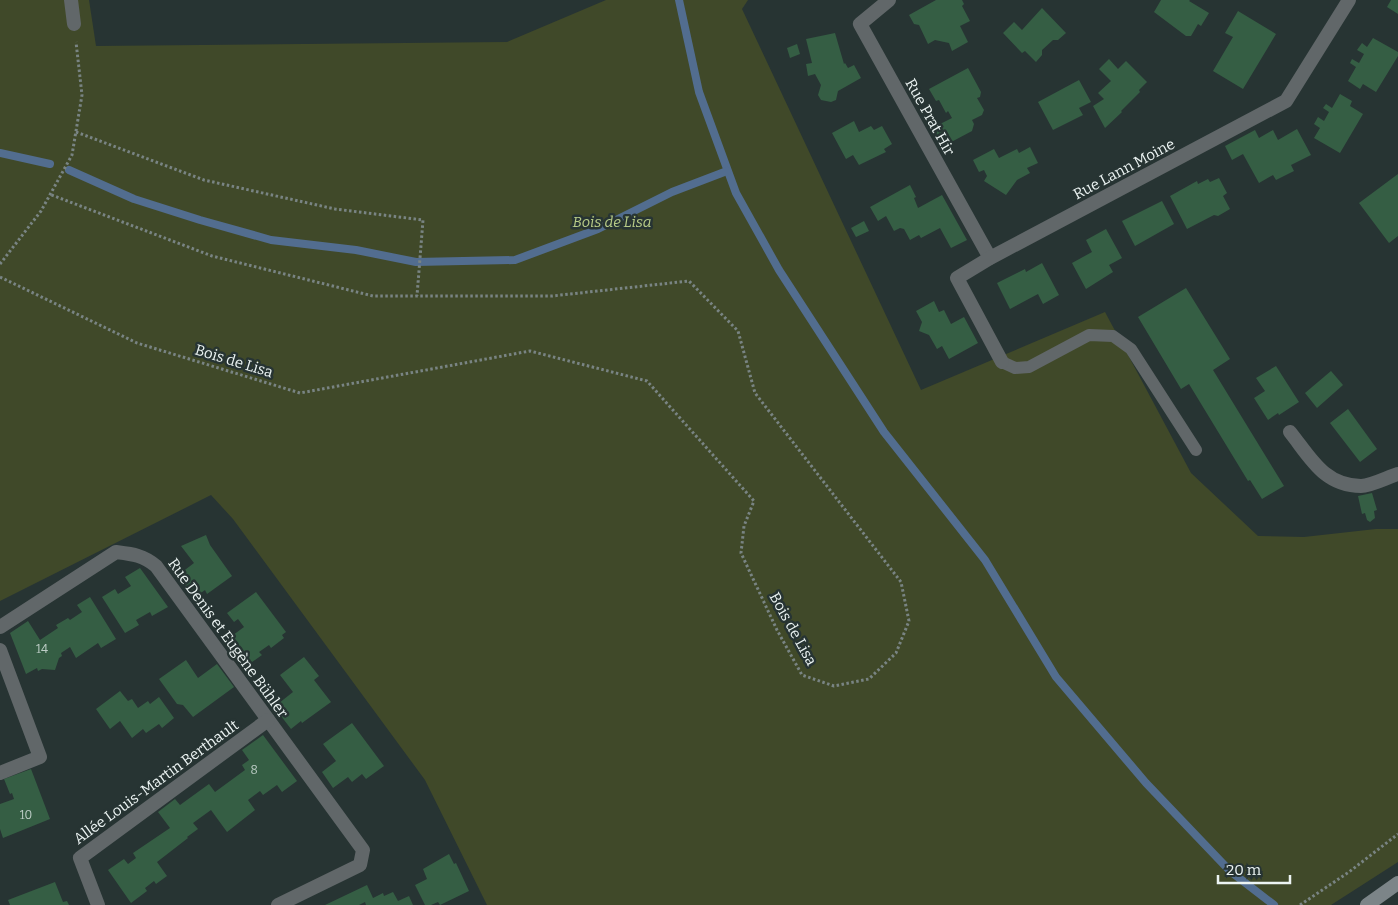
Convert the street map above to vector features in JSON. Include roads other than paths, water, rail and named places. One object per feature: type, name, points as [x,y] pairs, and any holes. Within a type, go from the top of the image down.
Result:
[{"type":"main road","points":[[1367,905],[1398,883]]},
{"type":"street","points":[[71,0],[74,24]]},
{"type":"street","name":"Rue Prat Hir","points":[[889,0],[860,24],[990,258]]},
{"type":"street","name":"Rue Lann Moine","points":[[1002,362],[957,278],[990,258],[1286,101],[1349,0]]},
{"type":"street","points":[[1290,432],[1325,476],[1341,483],[1362,486],[1398,474]]},
{"type":"street","name":"Rue Denis et Eugène Bühler","points":[[0,627],[116,552],[146,558],[156,566],[363,850],[360,865],[278,905]]},
{"type":"street","points":[[0,650],[40,757],[0,772]]},
{"type":"street","name":"Allée Louis-Martin Berthault","points":[[98,905],[80,858],[268,720]]},
{"type":"lane","points":[[1002,362],[1015,368],[1029,367],[1090,335],[1114,336],[1132,349],[1196,450]]},
{"type":"waterway","points":[[679,0],[699,92],[736,193],[779,270],[884,432],[985,560],[1056,677],[1146,783],[1230,871],[1274,905]]},
{"type":"waterway","points":[[0,153],[50,164]]},
{"type":"waterway","points":[[69,170],[134,199],[271,240],[356,250],[416,262],[515,260],[598,229],[672,192],[727,171]]},
{"type":"park label","name":"Bois de Lisa","points":[[612,222]]}]
